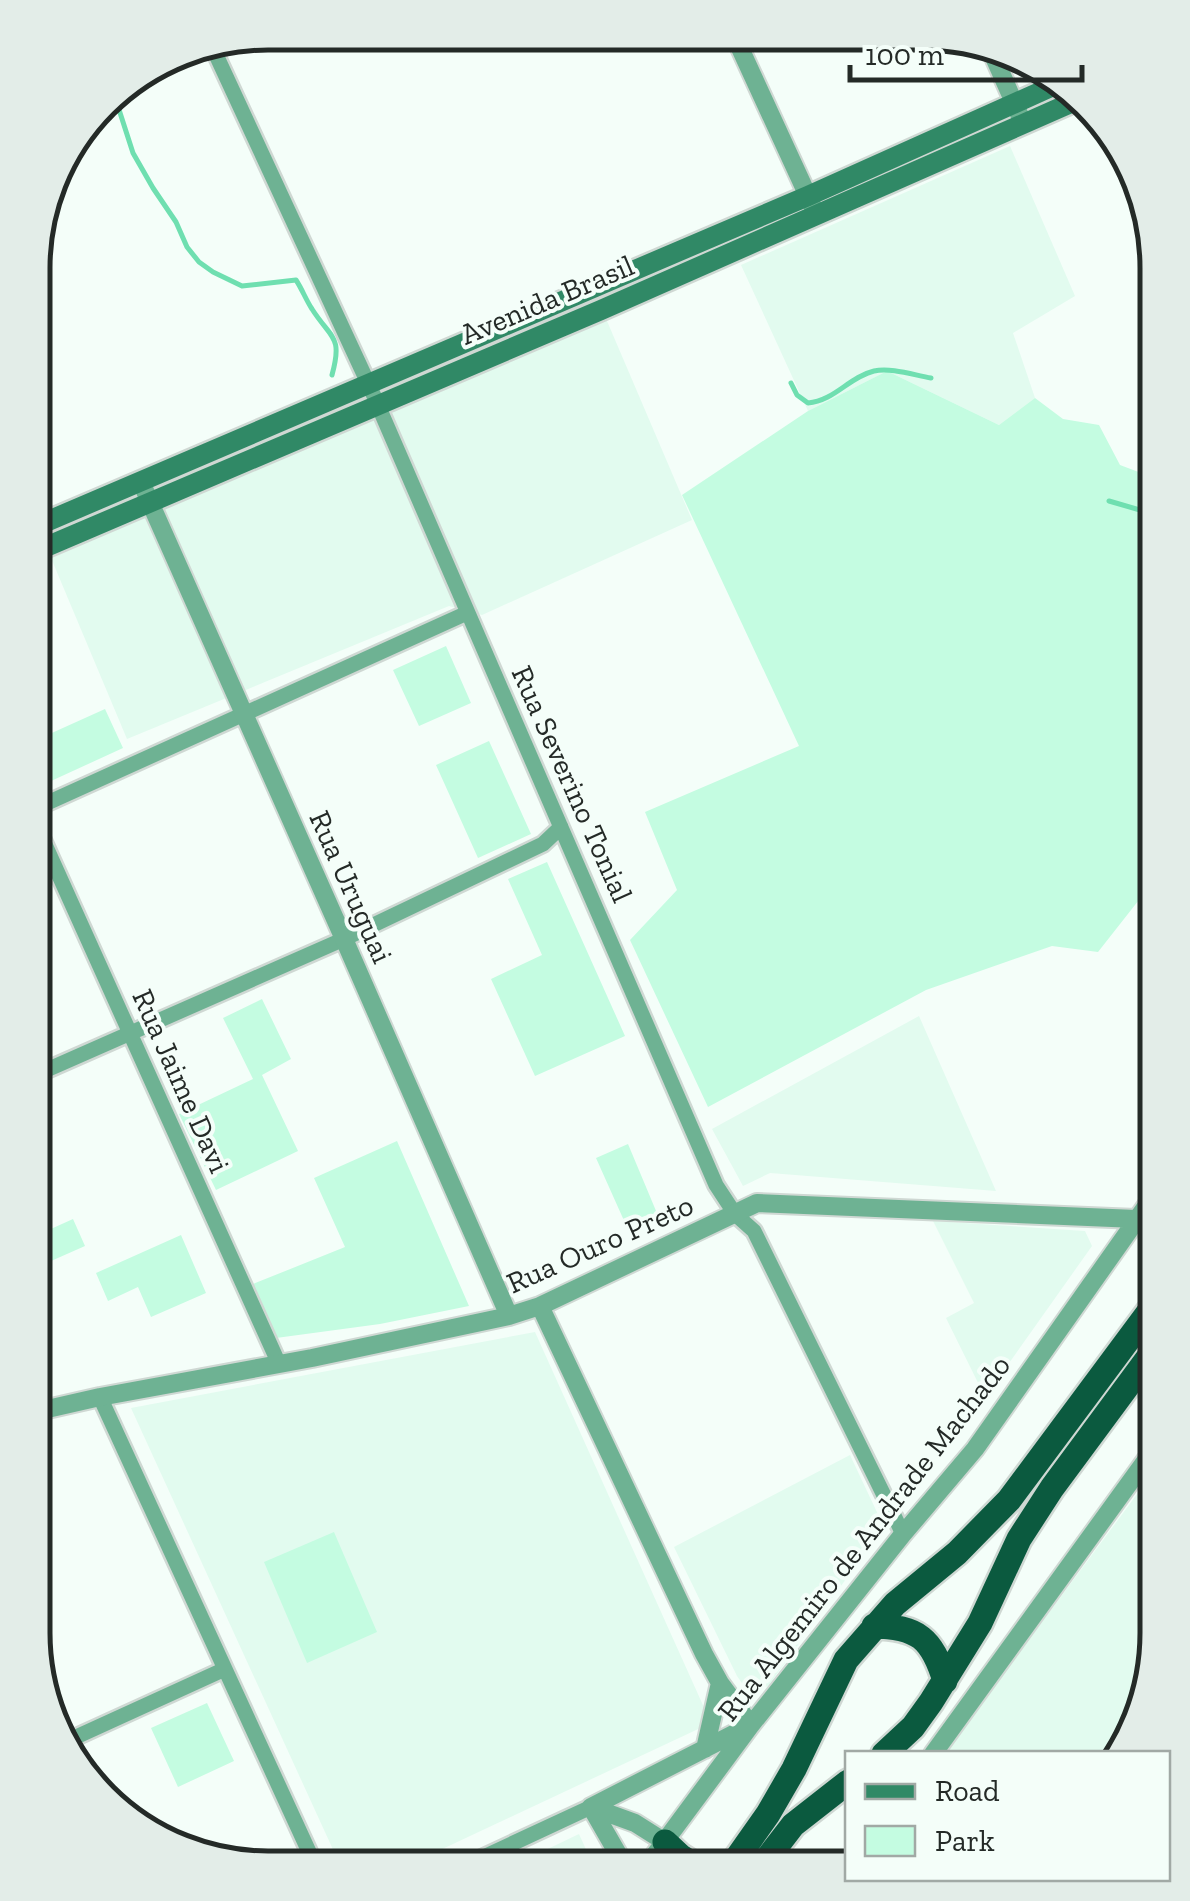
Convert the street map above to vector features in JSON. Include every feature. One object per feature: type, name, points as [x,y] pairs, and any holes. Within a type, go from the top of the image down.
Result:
[{"type":"highway","points":[[742,1851],[794,1769],[846,1660],[894,1604],[971,1540],[1010,1500],[1140,1324]]},
{"type":"highway","points":[[887,1751],[913,1727],[946,1680],[1044,1500],[1140,1369]]},
{"type":"highway","points":[[874,1626],[899,1627],[922,1637],[938,1657],[946,1680]]},
{"type":"highway","points":[[773,1851],[793,1824],[845,1784]]},
{"type":"highway","points":[[664,1842],[674,1851]]},
{"type":"main road","name":"Avenida Brasil","points":[[50,545],[601,310],[1045,89]]},
{"type":"main road","name":"Avenida Brasil","points":[[50,520],[592,289],[1066,105]]},
{"type":"main road","points":[[592,289],[601,310]]},
{"type":"street","points":[[740,50],[812,205]]},
{"type":"street","name":"Rua Severino Tonial","points":[[217,56],[378,405],[716,1185],[735,1214],[754,1231],[902,1534]]},
{"type":"street","points":[[997,64],[1023,124]]},
{"type":"street","name":"Rua Uruguai","points":[[140,481],[508,1316]]},
{"type":"street","points":[[50,802],[467,613]]},
{"type":"street","points":[[50,1068],[344,939],[543,844],[561,827]]},
{"type":"street","name":"Rua Jaime Davi","points":[[50,856],[279,1364]]},
{"type":"street","name":"Rua Ouro Preto","points":[[50,1410],[508,1316],[540,1306],[757,1203],[1136,1219]]},
{"type":"street","name":"Rua Algemiro de Andrade Machado","points":[[657,1851],[902,1534],[975,1449],[1140,1214]]},
{"type":"street","points":[[496,1851],[751,1726],[720,1684],[540,1306]]},
{"type":"street","points":[[100,1398],[309,1851]]},
{"type":"street","points":[[935,1751],[1140,1468]]},
{"type":"street","points":[[77,1737],[225,1669]]},
{"type":"street","points":[[705,1749],[720,1684]]},
{"type":"street","points":[[591,1807],[634,1823],[664,1842]]},
{"type":"street","points":[[591,1807],[616,1851]]},
{"type":"shaded area","points":[[1010,146],[1075,296],[1013,333],[1035,398],[999,425],[887,371],[808,411],[741,265]]},
{"type":"shaded area","points":[[604,314],[692,520],[482,615],[449,606],[127,739],[51,558]]},
{"type":"shaded area","points":[[919,1016],[996,1191],[770,1173],[743,1186],[712,1129]]},
{"type":"shaded area","points":[[933,1221],[1085,1231],[1092,1246],[985,1397],[946,1318],[974,1303]]},
{"type":"shaded area","points":[[535,1332],[711,1723],[438,1851],[334,1851],[131,1408]]},
{"type":"shaded area","points":[[850,1455],[884,1527],[768,1686],[746,1689],[674,1547]]},
{"type":"shaded area","points":[[1140,1490],[1140,1647],[1128,1703],[1105,1751],[946,1751]]},
{"type":"shaded area","points":[[579,1834],[587,1851],[543,1851]]},
{"type":"green space","points":[[887,371],[999,425],[1035,398],[1063,419],[1099,425],[1120,465],[1140,473],[1140,899],[1098,952],[1052,946],[926,990],[708,1107],[630,940],[677,890],[645,812],[799,746],[682,495],[808,411]]},
{"type":"green space","points":[[446,646],[471,703],[419,726],[393,670]]},
{"type":"green space","points":[[105,709],[123,748],[50,781],[50,734]]},
{"type":"green space","points":[[489,741],[531,834],[478,858],[436,765]]},
{"type":"green space","points":[[547,862],[625,1036],[535,1076],[491,979],[542,955],[508,879]]},
{"type":"green space","points":[[262,999],[291,1059],[262,1075],[298,1151],[216,1190],[179,1114],[253,1079],[223,1018]]},
{"type":"green space","points":[[397,1141],[469,1306],[380,1324],[276,1338],[253,1284],[345,1247],[314,1178]]},
{"type":"green space","points":[[628,1144],[659,1218],[630,1234],[596,1158]]},
{"type":"green space","points":[[73,1219],[85,1246],[50,1261],[50,1229]]},
{"type":"green space","points":[[181,1235],[206,1293],[151,1317],[138,1287],[108,1301],[96,1273]]},
{"type":"green space","points":[[334,1532],[377,1632],[307,1663],[264,1562]]},
{"type":"green space","points":[[207,1703],[234,1761],[178,1787],[151,1728]]},
{"type":"waterway","points":[[119,109],[133,153],[199,262],[242,286],[296,280],[336,344],[332,375]]},
{"type":"waterway","points":[[791,383],[797,395],[808,403],[826,398],[874,371],[931,378]]},
{"type":"waterway","points":[[1109,501],[1140,510]]}]
